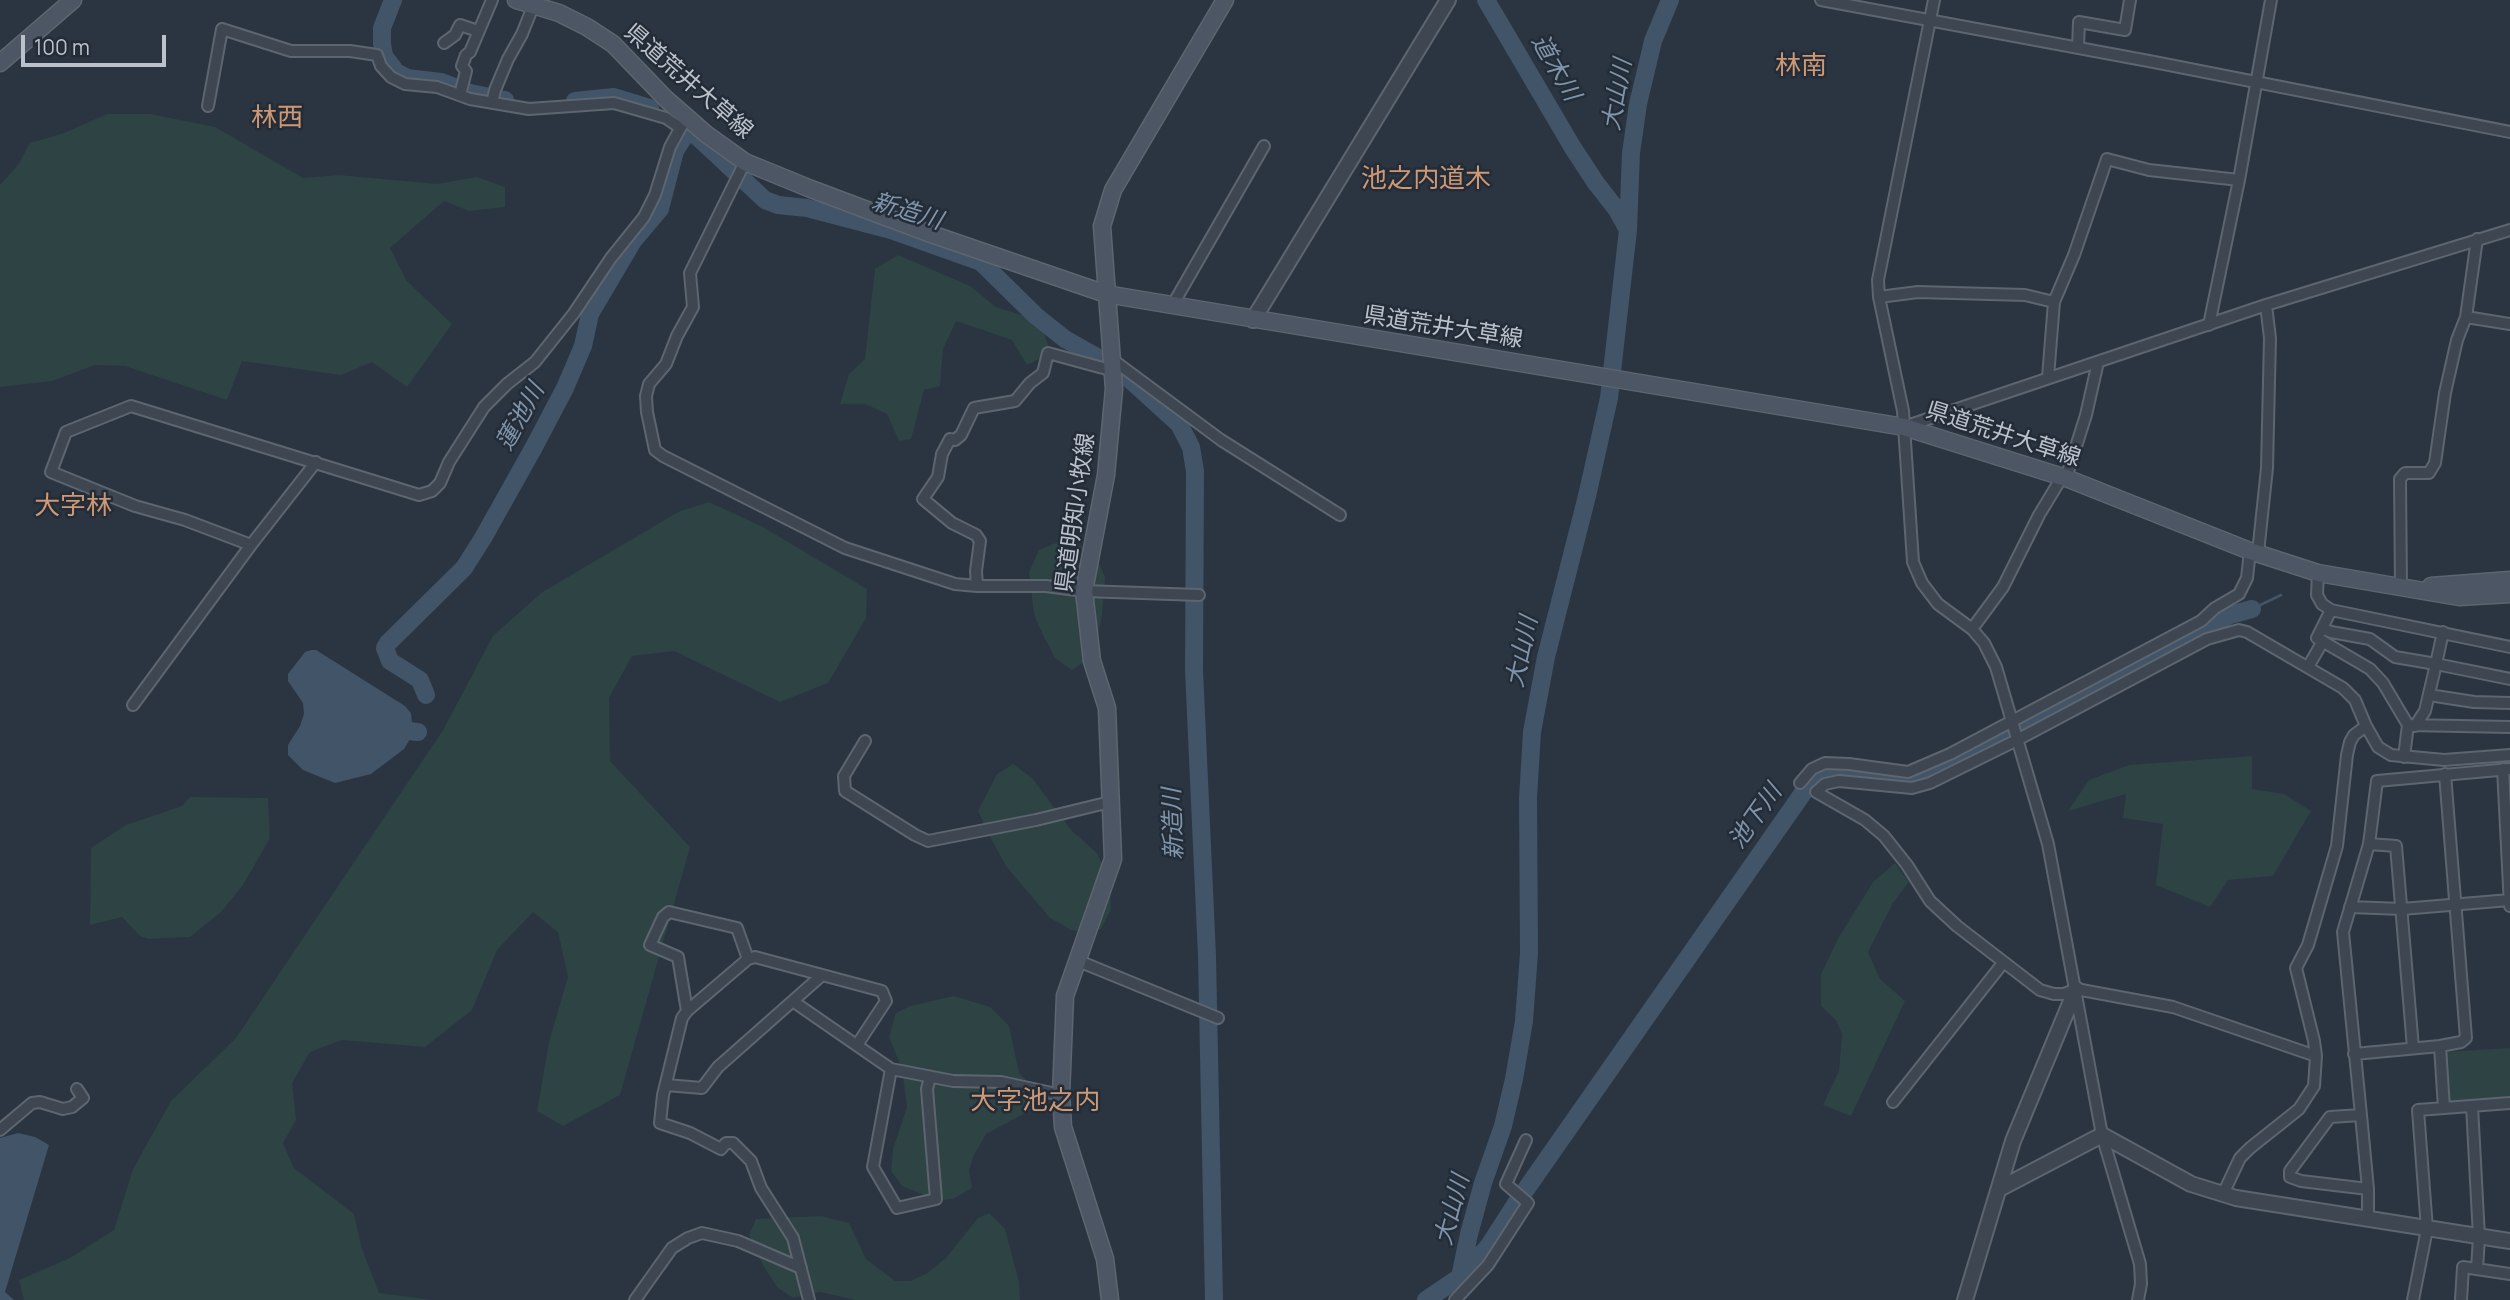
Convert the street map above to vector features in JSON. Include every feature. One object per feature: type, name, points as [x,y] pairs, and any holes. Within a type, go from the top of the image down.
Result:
[{"type":"main road","points":[[0,63],[73,0]]},
{"type":"main road","name":"県道荒井大草線","points":[[516,0],[572,19],[612,44],[666,99],[683,122],[745,162],[931,234],[1106,294],[1905,427],[2064,478],[2254,552],[2318,573],[2459,597],[2510,594]]},
{"type":"main road","name":"県道明知小牧線","points":[[1110,1300],[1105,1259],[1063,1127],[1061,1095],[1065,996],[1113,859],[1107,708],[1092,661],[1084,590],[1106,475],[1114,389],[1102,226],[1113,190],[1225,0]]},
{"type":"main road","name":"県道荒井大草線","points":[[2408,588],[2510,580]]},
{"type":"street","points":[[460,95],[466,71],[461,66],[470,52],[492,0]]},
{"type":"street","points":[[1253,320],[1448,0]]},
{"type":"street","points":[[1821,0],[2510,132]]},
{"type":"street","points":[[1934,0],[1878,280],[1905,427],[1913,562],[1922,583],[1938,604],[1972,629],[1984,643],[1996,667],[2048,844],[2102,1135],[2140,1264],[2141,1284],[2138,1300]]},
{"type":"street","points":[[2078,48],[2079,22],[2125,30],[2130,0]]},
{"type":"street","points":[[2209,325],[2272,0]]},
{"type":"street","points":[[492,103],[508,59],[534,4]]},
{"type":"street","points":[[444,43],[455,35],[460,25],[478,31]]},
{"type":"street","points":[[208,106],[222,29],[291,51],[349,51],[377,55],[381,66],[391,77],[404,84],[438,88],[492,103],[529,109],[614,103],[683,122],[670,147],[655,195],[644,217],[535,362],[484,407],[449,462],[440,483],[432,491],[419,495],[131,406],[66,432],[51,472],[135,506],[185,520],[251,545]]},
{"type":"street","points":[[1172,306],[1264,146]]},
{"type":"street","points":[[2048,377],[2054,302],[2074,255],[2107,159],[2149,170],[2239,180]]},
{"type":"street","points":[[745,162],[690,273],[693,307],[666,364],[649,384],[646,412],[655,450],[861,555],[955,584],[1046,586],[1199,595]]},
{"type":"street","points":[[1905,427],[2266,305],[2510,230]]},
{"type":"street","points":[[2408,588],[2400,479],[2405,473],[2429,472],[2435,463],[2445,393],[2457,340],[2466,317],[2477,239]]},
{"type":"street","points":[[1880,297],[1918,292],[2025,295],[2054,302]]},
{"type":"street","points":[[1800,783],[1812,769],[1825,763],[1914,771],[2201,621],[2215,608],[2239,594],[2247,578],[2254,552],[2267,468],[2270,338],[2266,305]]},
{"type":"street","points":[[2466,317],[2510,324]]},
{"type":"street","points":[[977,586],[980,541],[952,523],[923,499],[939,477],[942,454],[950,439],[955,440],[961,435],[974,408],[1015,401],[1030,383],[1043,373],[1048,353],[1114,366],[1221,440],[1340,515]]},
{"type":"street","points":[[1972,629],[2003,587],[2039,515],[2064,478],[2086,415],[2098,362]]},
{"type":"street","points":[[133,705],[316,462]]},
{"type":"street","points":[[2318,573],[2317,595],[2322,604],[2331,610],[2510,647]]},
{"type":"street","points":[[2331,610],[2317,638],[2370,669],[2383,683],[2411,725]]},
{"type":"street","points":[[2322,628],[2370,639],[2395,657],[2510,679]]},
{"type":"street","points":[[2316,1056],[2173,1007],[2076,989],[2064,995],[2040,990],[2003,963],[1930,901],[1884,836],[1865,820],[1816,792],[1825,784],[1839,781],[1912,788],[1930,783],[2207,639],[2232,631],[2247,632],[2343,688],[2355,700],[2378,747],[2391,755],[2444,760],[2510,755]]},
{"type":"street","points":[[2404,757],[2411,725],[2426,711],[2442,632]]},
{"type":"street","points":[[2308,667],[2323,641]]},
{"type":"street","points":[[2429,695],[2474,702],[2510,703]]},
{"type":"street","points":[[2411,725],[2510,727]]},
{"type":"street","points":[[2223,1194],[2233,1170],[2249,1148],[2299,1109],[2314,1086],[2316,1056],[2296,968],[2308,945],[2337,846],[2350,742],[2354,735],[2366,726]]},
{"type":"street","points":[[864,741],[844,776],[845,791],[929,841],[1110,802]]},
{"type":"street","points":[[2368,1219],[2368,1189],[2343,932],[2369,844],[2377,781],[2507,769],[2510,906]]},
{"type":"street","points":[[2354,1054],[2440,1046],[2463,1042],[2466,1038],[2445,774]]},
{"type":"street","points":[[2369,844],[2396,846],[2413,1048]]},
{"type":"street","points":[[2350,907],[2402,909],[2510,900]]},
{"type":"street","points":[[687,1011],[678,957],[650,945],[663,916],[669,912],[737,928],[748,959]]},
{"type":"street","points":[[809,1300],[793,1238],[761,1188],[751,1161],[733,1143],[726,1143],[721,1149],[690,1133],[660,1123],[666,1085],[682,1018],[748,959],[755,957],[882,991],[886,1001],[857,1045]]},
{"type":"street","points":[[1076,960],[1218,1018]]},
{"type":"street","points":[[1893,1102],[2003,963]]},
{"type":"street","points":[[666,1085],[702,1087],[718,1067],[821,976]]},
{"type":"street","points":[[1965,1300],[2013,1142],[2076,989]]},
{"type":"street","points":[[794,1002],[891,1069],[976,1083],[1001,1082],[1061,1095]]},
{"type":"street","points":[[2440,1046],[2444,1108]]},
{"type":"street","points":[[891,1069],[873,1167],[897,1208],[936,1199],[927,1089],[930,1077]]},
{"type":"street","points":[[0,1129],[32,1103],[72,1107],[83,1098],[77,1089]]},
{"type":"street","points":[[2413,1300],[2427,1229],[2418,1110],[2510,1103]]},
{"type":"street","points":[[2472,1106],[2479,1237],[2477,1269]]},
{"type":"street","points":[[2361,1115],[2330,1117],[2290,1171],[2290,1177],[2301,1181],[2368,1189]]},
{"type":"street","points":[[2001,1188],[2102,1135]]},
{"type":"street","points":[[2102,1135],[2191,1184],[2236,1198],[2510,1241]]},
{"type":"street","points":[[1455,1300],[1488,1265],[1528,1203],[1506,1184],[1526,1140]]},
{"type":"street","points":[[635,1300],[672,1248],[702,1233],[738,1241],[801,1268]]},
{"type":"street","points":[[2461,1300],[2463,1266],[2510,1274]]},
{"type":"green space","points":[[107,114],[150,114],[215,127],[303,178],[339,175],[437,184],[477,177],[505,187],[505,207],[469,211],[444,201],[390,248],[406,280],[452,324],[407,387],[372,362],[341,375],[242,361],[227,400],[125,366],[95,365],[52,381],[0,387],[0,185],[18,165],[30,143],[64,133]]},
{"type":"green space","points":[[898,255],[970,286],[996,307],[1028,317],[1043,331],[1049,347],[1043,357],[1027,365],[1012,340],[956,321],[943,349],[940,386],[924,390],[911,439],[899,441],[887,414],[865,404],[840,404],[849,374],[865,359],[875,269]]},
{"type":"green space","points":[[709,502],[763,527],[867,589],[866,618],[828,683],[780,702],[674,651],[632,656],[609,698],[610,761],[690,847],[620,1095],[563,1126],[537,1111],[549,1042],[568,977],[558,932],[533,912],[497,950],[472,1010],[425,1047],[342,1040],[310,1052],[292,1083],[296,1120],[283,1143],[294,1168],[354,1214],[362,1249],[379,1293],[433,1300],[24,1300],[19,1280],[70,1258],[114,1230],[133,1169],[171,1101],[236,1038],[443,730],[493,636],[541,593],[678,512]]},
{"type":"green space","points":[[1068,538],[1096,557],[1105,577],[1102,615],[1093,656],[1072,670],[1055,658],[1043,635],[1034,614],[1029,572],[1039,550]]},
{"type":"green space","points":[[2252,756],[2252,789],[2284,794],[2311,811],[2273,876],[2228,880],[2210,907],[2156,885],[2163,824],[2123,818],[2126,794],[2068,811],[2089,780],[2129,765]]},
{"type":"green space","points":[[1013,764],[1032,778],[1072,831],[1097,853],[1110,881],[1111,909],[1101,929],[1092,933],[1071,930],[1050,918],[1006,866],[988,833],[978,811],[997,774]]},
{"type":"green space","points":[[190,797],[268,798],[270,838],[243,885],[221,912],[190,937],[149,939],[140,936],[122,917],[90,925],[91,848],[126,825],[182,806]]},
{"type":"green space","points":[[1895,863],[1909,882],[1893,903],[1868,952],[1880,979],[1905,1001],[1851,1116],[1823,1105],[1839,1071],[1842,1034],[1836,1020],[1821,1006],[1821,974],[1839,937],[1873,882]]},
{"type":"green space","points":[[954,996],[990,1007],[1009,1026],[1019,1073],[1033,1087],[1050,1097],[1046,1102],[986,1134],[969,1170],[972,1188],[953,1199],[929,1201],[929,1197],[902,1186],[891,1171],[893,1149],[907,1107],[902,1069],[889,1037],[896,1013],[910,1006]]},
{"type":"green space","points":[[2510,1048],[2510,1099],[2449,1102],[2446,1052]]},
{"type":"green space","points":[[989,1213],[1005,1229],[1019,1282],[1020,1300],[855,1300],[820,1292],[793,1298],[777,1287],[749,1235],[756,1219],[821,1216],[849,1223],[866,1259],[895,1281],[910,1281],[926,1274],[946,1258],[978,1218]]},
{"type":"water","points":[[316,650],[405,706],[411,713],[413,734],[404,749],[371,774],[335,783],[303,770],[288,755],[288,745],[304,714],[303,703],[288,681],[288,674],[305,652]]},
{"type":"water","points":[[18,1133],[35,1137],[49,1145],[5,1292],[14,1300],[0,1300],[0,1138]]},
{"type":"waterway","name":"新造川","points":[[393,0],[382,28],[382,43],[384,56],[396,72],[407,78],[441,82],[470,93],[505,100]]},
{"type":"waterway","name":"道木川","points":[[1486,0],[1573,148],[1628,230]]},
{"type":"waterway","name":"大山川","points":[[1460,1277],[1483,1183],[1503,1126],[1524,1021],[1529,953],[1528,798],[1532,732],[1546,657],[1609,398],[1628,230],[1631,153],[1638,104],[1653,41],[1670,0]]},
{"type":"waterway","name":"新造川","points":[[575,101],[614,97],[650,108]]},
{"type":"waterway","name":"新造川","points":[[688,128],[765,200],[891,230],[981,262],[1036,316],[1065,339],[1104,361]]},
{"type":"waterway","name":"蓮池川","points":[[426,695],[420,680],[390,661],[385,648],[464,568],[483,538],[565,388],[583,346],[590,314],[633,241],[660,209],[675,151],[689,129]]},
{"type":"waterway","name":"新造川","points":[[1124,374],[1179,424],[1191,447],[1195,471],[1194,670],[1207,956],[1214,1300]]},
{"type":"waterway","points":[[2252,609],[2281,595]]},
{"type":"waterway","name":"池下川","points":[[1426,1300],[1460,1277],[1488,1247],[1812,780],[1821,774],[1838,772],[1888,782],[1927,775],[2230,615],[2252,609]]},
{"type":"waterway","name":"蓮池川","points":[[389,729],[418,732]]},
{"type":"district","name":"林南","points":[[1801,67]]},
{"type":"district","name":"林西","points":[[277,119]]},
{"type":"district","name":"池之内道木","points":[[1426,180]]},
{"type":"district","name":"大字林","points":[[73,507]]},
{"type":"district","name":"大字池之内","points":[[1035,1102]]}]
